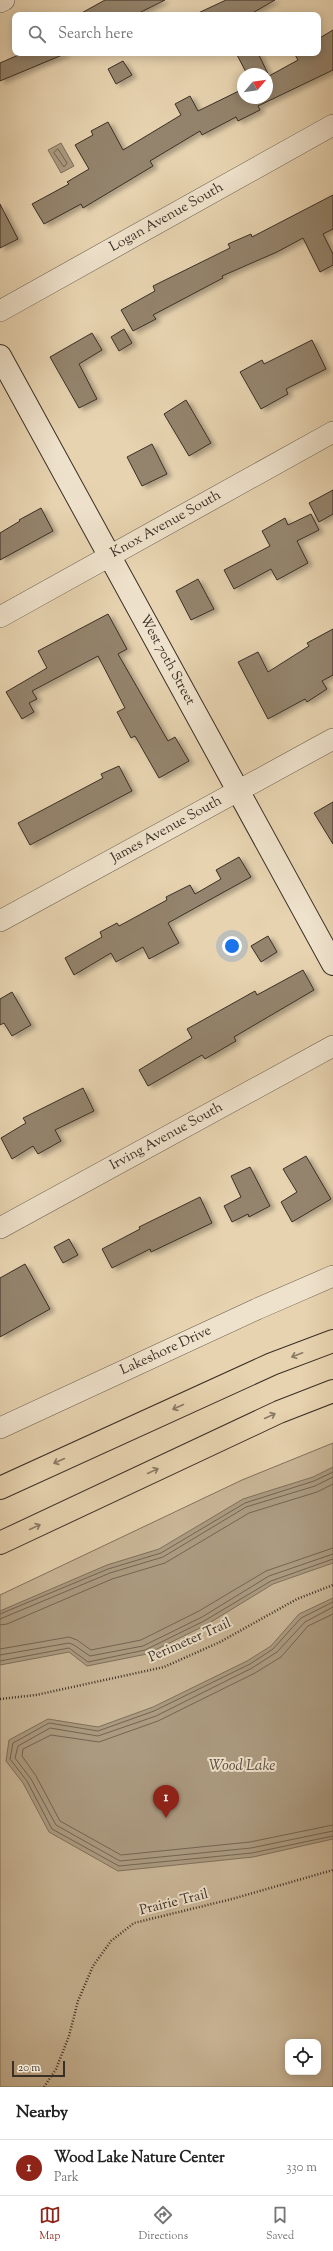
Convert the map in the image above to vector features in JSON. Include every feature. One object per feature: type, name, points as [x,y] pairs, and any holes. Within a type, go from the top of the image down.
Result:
[{"type":"highway","points":[[0,1488],[272,1364],[333,1341]]},
{"type":"highway","points":[[0,1543],[279,1412],[333,1391]]},
{"type":"street","points":[[0,2],[4,0]]},
{"type":"street","name":"Logan Avenue South","points":[[0,311],[333,125]]},
{"type":"street","name":"West 70th Street","points":[[0,356],[333,964]]},
{"type":"street","name":"Knox Avenue South","points":[[0,617],[333,432]]},
{"type":"street","name":"James Avenue South","points":[[0,921],[239,792],[333,739]]},
{"type":"street","name":"Irving Avenue South","points":[[0,1228],[333,1046]]},
{"type":"street","name":"Lakeshore Drive","points":[[0,1428],[242,1315],[333,1276]]},
{"type":"path","name":"Perimeter Trail","points":[[0,1699],[36,1695],[164,1667],[220,1642],[297,1599],[333,1585]]},
{"type":"path","name":"Prairie Trail","points":[[44,2087],[56,2069],[69,2036],[78,2001],[93,1966],[112,1941],[134,1923],[232,1899],[333,1870]]},
{"type":"shaded area","points":[[333,1443],[333,2087],[0,2087],[0,1595],[242,1480]]},
{"type":"water","points":[[61,143],[74,166],[61,173],[48,150]]},
{"type":"water","points":[[333,1467],[333,1563],[273,1584],[206,1625],[147,1654],[87,1666],[69,1652],[0,1665],[0,1611],[107,1565],[159,1549],[243,1499],[313,1477]]},
{"type":"water","name":"Wood Lake","points":[[333,1598],[333,1839],[253,1857],[118,1871],[49,1832],[23,1783],[6,1761],[9,1740],[48,1719],[98,1727],[153,1707],[247,1661],[271,1646],[299,1614]]},
{"type":"building","points":[[105,0],[165,0],[141,12],[83,12]]},
{"type":"building","points":[[226,0],[275,0],[254,12],[200,12]]},
{"type":"building","points":[[333,30],[333,70],[273,99],[273,74],[298,60],[296,56],[321,56],[321,37]]},
{"type":"building","points":[[16,56],[60,56],[0,81],[0,63]]},
{"type":"building","points":[[238,56],[259,56],[265,68],[244,68]]},
{"type":"building","points":[[123,61],[132,75],[116,84],[108,69]]},
{"type":"building","points":[[237,92],[237,104],[262,104],[258,106],[260,110],[238,121],[236,117],[202,135],[200,131],[150,161],[153,166],[83,208],[81,204],[44,224],[32,204],[69,184],[67,182],[89,169],[75,145],[93,135],[91,131],[108,122],[123,150],[181,115],[175,104],[190,96],[198,111]]},
{"type":"building","points":[[333,195],[333,229],[323,234],[333,254],[333,265],[320,272],[303,238],[277,252],[222,276],[223,278],[153,315],[156,319],[133,331],[121,310],[155,291],[153,286],[230,248],[228,244],[251,234],[252,237]]},
{"type":"building","points":[[0,204],[18,239],[0,248]]},
{"type":"building","points":[[124,329],[132,343],[119,351],[111,337]]},
{"type":"building","points":[[92,333],[102,350],[79,364],[97,399],[79,408],[50,357]]},
{"type":"building","points":[[312,340],[326,369],[286,389],[288,394],[261,409],[240,372],[262,360],[264,364]]},
{"type":"building","points":[[186,400],[211,443],[189,456],[164,414]]},
{"type":"building","points":[[152,444],[167,474],[142,486],[127,457]]},
{"type":"building","points":[[333,490],[333,514],[319,522],[309,503]]},
{"type":"building","points":[[41,508],[53,531],[0,560],[0,533],[20,521],[19,520]]},
{"type":"building","points":[[311,514],[319,530],[297,541],[308,563],[277,580],[271,569],[234,589],[224,570],[270,546],[262,531],[285,518],[288,525]]},
{"type":"building","points":[[198,579],[214,609],[191,620],[176,591]]},
{"type":"building","points":[[108,614],[127,649],[118,654],[168,741],[175,737],[189,761],[159,778],[135,736],[131,738],[117,712],[125,708],[98,656],[32,691],[37,699],[29,703],[34,712],[22,719],[6,692],[47,668],[38,651]]},
{"type":"building","points":[[333,629],[333,675],[322,681],[327,689],[307,702],[305,699],[268,719],[238,662],[258,652],[268,672],[309,646],[307,643]]},
{"type":"building","points":[[119,766],[132,791],[30,845],[18,823],[103,778],[101,774]]},
{"type":"building","points":[[333,802],[333,844],[314,813]]},
{"type":"building","points":[[239,857],[251,877],[168,923],[179,943],[149,959],[143,947],[116,962],[111,953],[74,975],[65,958],[102,937],[100,932],[117,923],[119,926],[167,900],[166,897],[190,885],[195,894],[221,879],[216,870]]},
{"type":"building","points":[[268,936],[277,952],[261,962],[251,946]]},
{"type":"building","points":[[303,970],[314,990],[234,1037],[236,1041],[205,1059],[202,1055],[148,1086],[139,1070],[192,1038],[187,1029],[255,991],[257,995]]},
{"type":"building","points":[[12,992],[31,1025],[12,1036],[4,1023],[0,1025],[0,999]]},
{"type":"building","points":[[83,1088],[94,1111],[55,1130],[61,1141],[38,1154],[33,1146],[12,1159],[1,1138],[26,1123],[23,1118]]},
{"type":"building","points":[[306,1156],[331,1199],[292,1222],[281,1202],[297,1192],[283,1169]]},
{"type":"building","points":[[250,1167],[270,1206],[249,1217],[248,1214],[232,1222],[224,1206],[241,1197],[231,1176]]},
{"type":"building","points":[[200,1197],[212,1223],[151,1252],[150,1249],[112,1268],[102,1249],[140,1229],[139,1227]]},
{"type":"building","points":[[69,1239],[78,1255],[63,1263],[54,1247]]},
{"type":"building","points":[[25,1264],[50,1309],[0,1337],[0,1278]]},
{"type":"place","name":"Wood Lake Nature Center","points":[[166,1818]]}]
